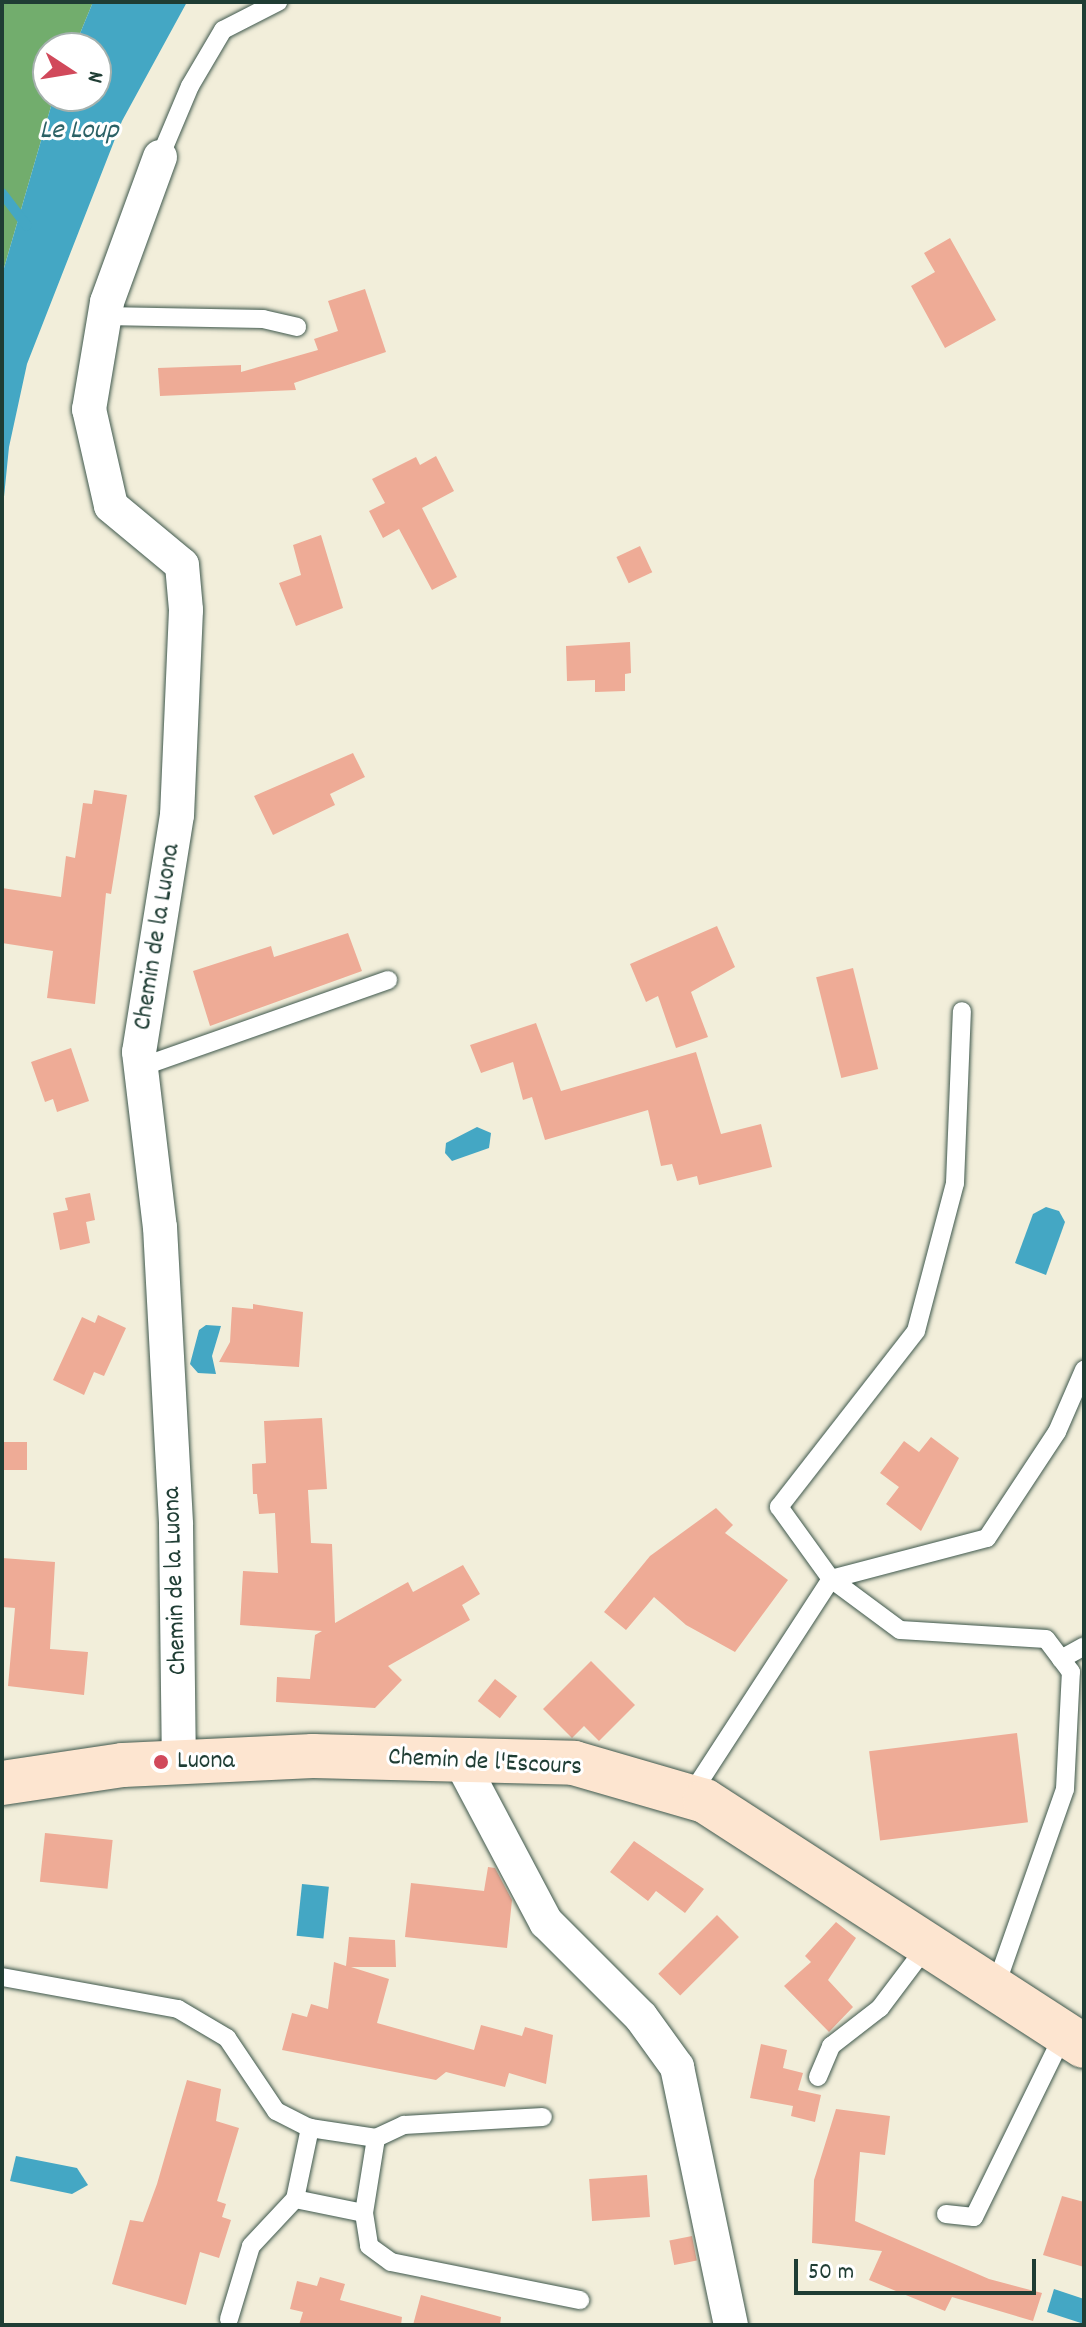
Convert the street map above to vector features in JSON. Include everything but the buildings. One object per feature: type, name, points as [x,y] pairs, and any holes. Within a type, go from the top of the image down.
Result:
[{"type":"street","name":"Chemin de la Luona","points":[[160,157],[104,316],[89,409],[111,506],[182,565],[186,610],[177,815],[141,1067],[160,1227],[176,1525],[179,1762]]},
{"type":"street","name":"Chemin de l'Escours","points":[[2,1783],[179,1762],[459,1758],[574,1763],[690,1796],[1074,2041]]},
{"type":"street","points":[[459,1758],[546,1922],[641,2017],[677,2067],[731,2325]]},
{"type":"lane","points":[[160,157],[190,86],[223,30],[278,2]]},
{"type":"lane","points":[[104,316],[263,319],[297,327]]},
{"type":"lane","points":[[141,1067],[388,980]]},
{"type":"lane","points":[[962,1011],[955,1183],[916,1331],[779,1507],[831,1579],[900,1630],[1046,1639],[1071,1672],[1065,1789],[994,1991]]},
{"type":"lane","points":[[690,1796],[831,1579],[987,1538],[1057,1432],[1084,1370]]},
{"type":"lane","points":[[1061,1659],[1084,1646]]},
{"type":"lane","points":[[818,2077],[831,2046],[880,2008],[926,1947]]},
{"type":"lane","points":[[2,1977],[178,2009],[227,2038],[276,2111],[310,2128],[376,2138],[404,2125],[543,2117]]},
{"type":"lane","points":[[946,2214],[974,2217],[1074,2041]]},
{"type":"lane","points":[[229,2319],[251,2246],[295,2199],[310,2128]]},
{"type":"lane","points":[[376,2138],[364,2213],[369,2246],[391,2262],[580,2300]]},
{"type":"lane","points":[[295,2199],[364,2213]]},
{"type":"green space","points":[[2,2],[93,2],[81,32],[32,32],[32,112],[49,112],[2,275]]},
{"type":"water","name":"Le Loup","points":[[93,2],[187,2],[122,121],[27,364],[9,447],[2,517],[2,275],[49,112],[112,112],[112,32],[81,32]]},
{"type":"water","points":[[477,1127],[491,1133],[489,1148],[452,1161],[445,1153],[446,1143]]},
{"type":"water","points":[[1046,1207],[1059,1211],[1065,1222],[1046,1275],[1015,1263],[1033,1214]]},
{"type":"water","points":[[206,1325],[221,1326],[212,1356],[216,1374],[198,1373],[190,1364],[199,1330]]},
{"type":"water","points":[[302,1884],[329,1887],[323,1939],[297,1936]]},
{"type":"water","points":[[16,2156],[77,2168],[88,2185],[72,2194],[10,2181]]},
{"type":"water","points":[[1054,2289],[1084,2299],[1084,2324],[1047,2312]]},
{"type":"waterway","points":[[2,193],[27,226]]},
{"type":"place","name":"Luona","points":[[161,1762]]}]
